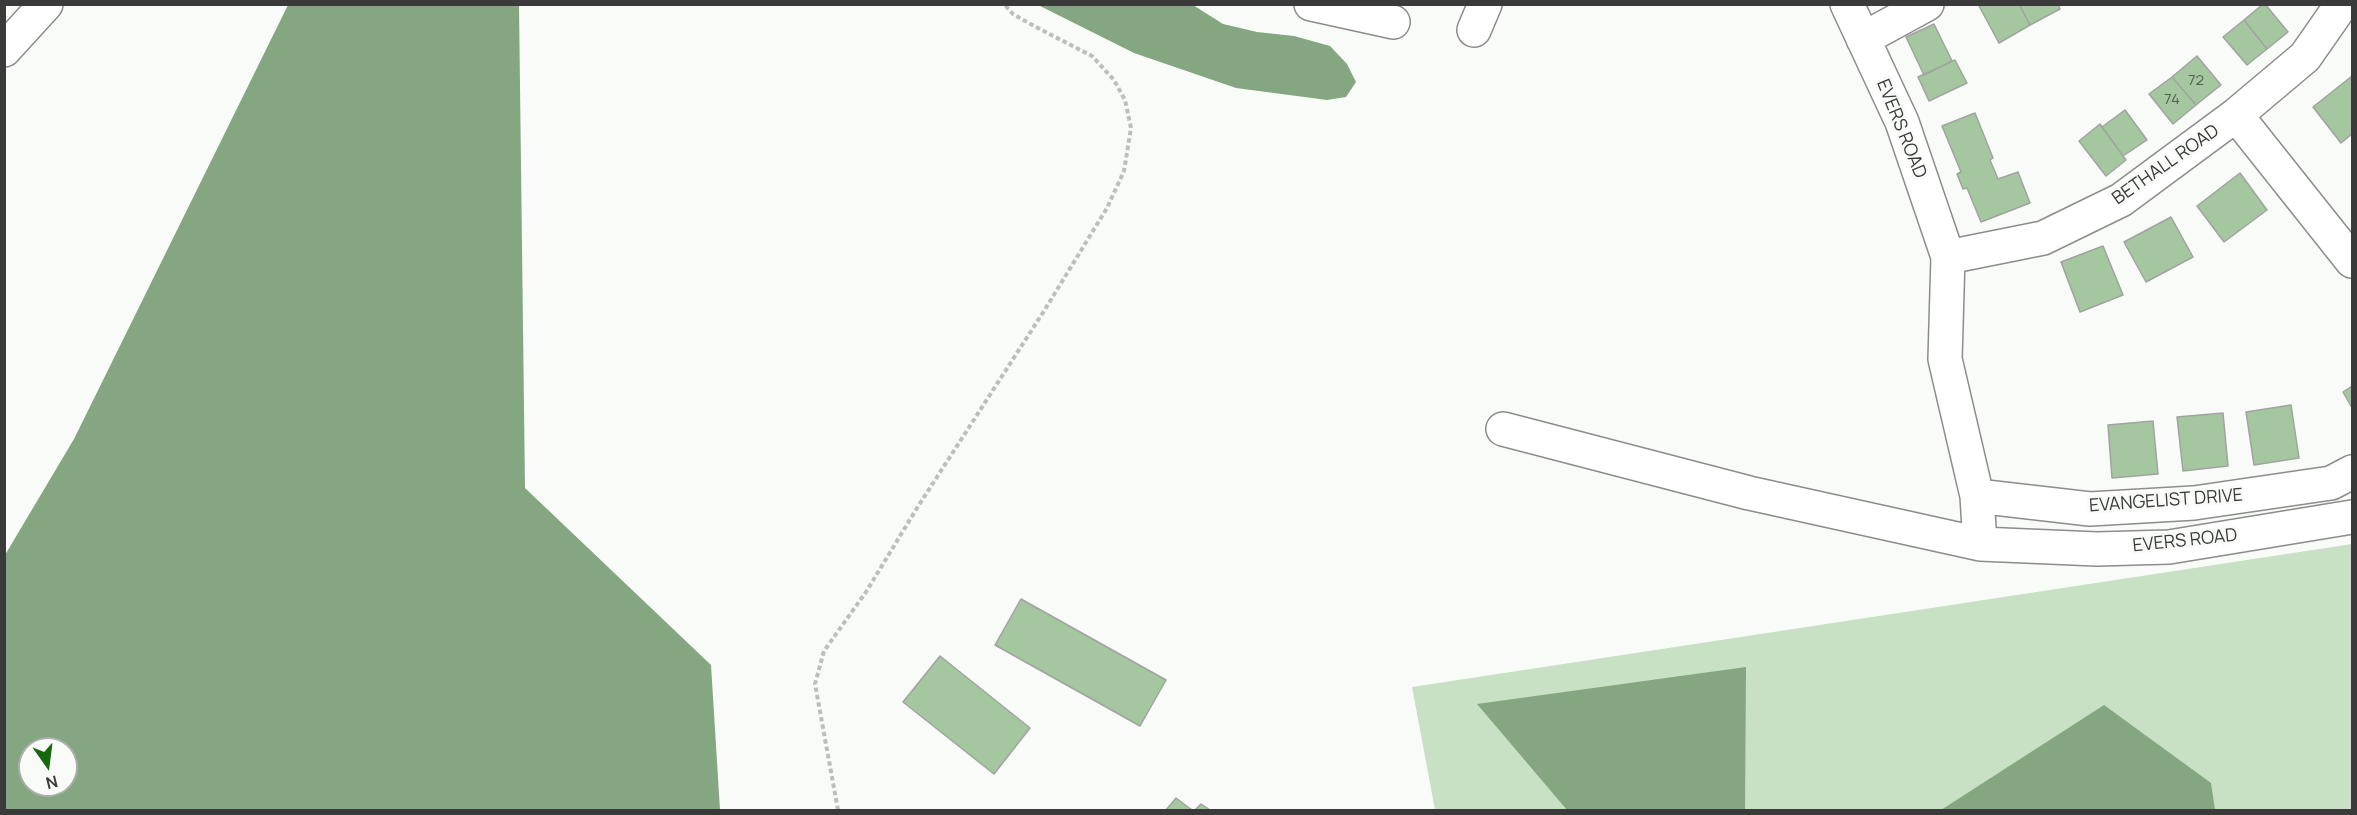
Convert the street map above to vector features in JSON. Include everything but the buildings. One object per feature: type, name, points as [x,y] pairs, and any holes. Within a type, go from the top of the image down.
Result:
[{"type":"street","points":[[4,50],[46,4]]},
{"type":"street","points":[[1311,4],[1393,22]]},
{"type":"street","name":"EVERS ROAD","points":[[1847,4],[1902,122],[1948,257]]},
{"type":"street","points":[[1863,39],[1927,4]]},
{"type":"street","name":"BETHALL ROAD","points":[[1948,257],[2043,238],[2121,200],[2236,116],[2306,57],[2342,4]]},
{"type":"street","points":[[2236,116],[2352,261]]},
{"type":"street","points":[[1948,257],[1945,359],[1977,496],[1980,544]]},
{"type":"street","name":"EVERS ROAD","points":[[1503,429],[1749,493],[1980,544],[2097,549],[2169,547],[2352,517]]},
{"type":"street","name":"EVANGELIST DRIVE","points":[[1977,496],[2090,509],[2194,503],[2331,483],[2352,472]]},
{"type":"path","points":[[838,810],[815,684],[824,651],[867,592],[917,508],[1044,311],[1107,208],[1124,171],[1131,128],[1125,100],[1114,81],[1092,56],[1013,14],[1004,4]]},
{"type":"shaded area","points":[[288,5],[519,5],[525,488],[711,665],[720,810],[5,810],[5,555],[74,439]]},
{"type":"shaded area","points":[[1038,5],[1193,5],[1223,24],[1257,32],[1294,36],[1330,46],[1347,64],[1356,82],[1346,97],[1327,100],[1236,88],[1134,53]]},
{"type":"shaded area","points":[[2352,544],[2352,810],[1435,810],[1412,687]]},
{"type":"shaded area","points":[[1746,667],[1745,810],[1567,810],[1477,704]]},
{"type":"shaded area","points":[[2104,705],[2211,783],[2215,810],[1941,810]]}]
